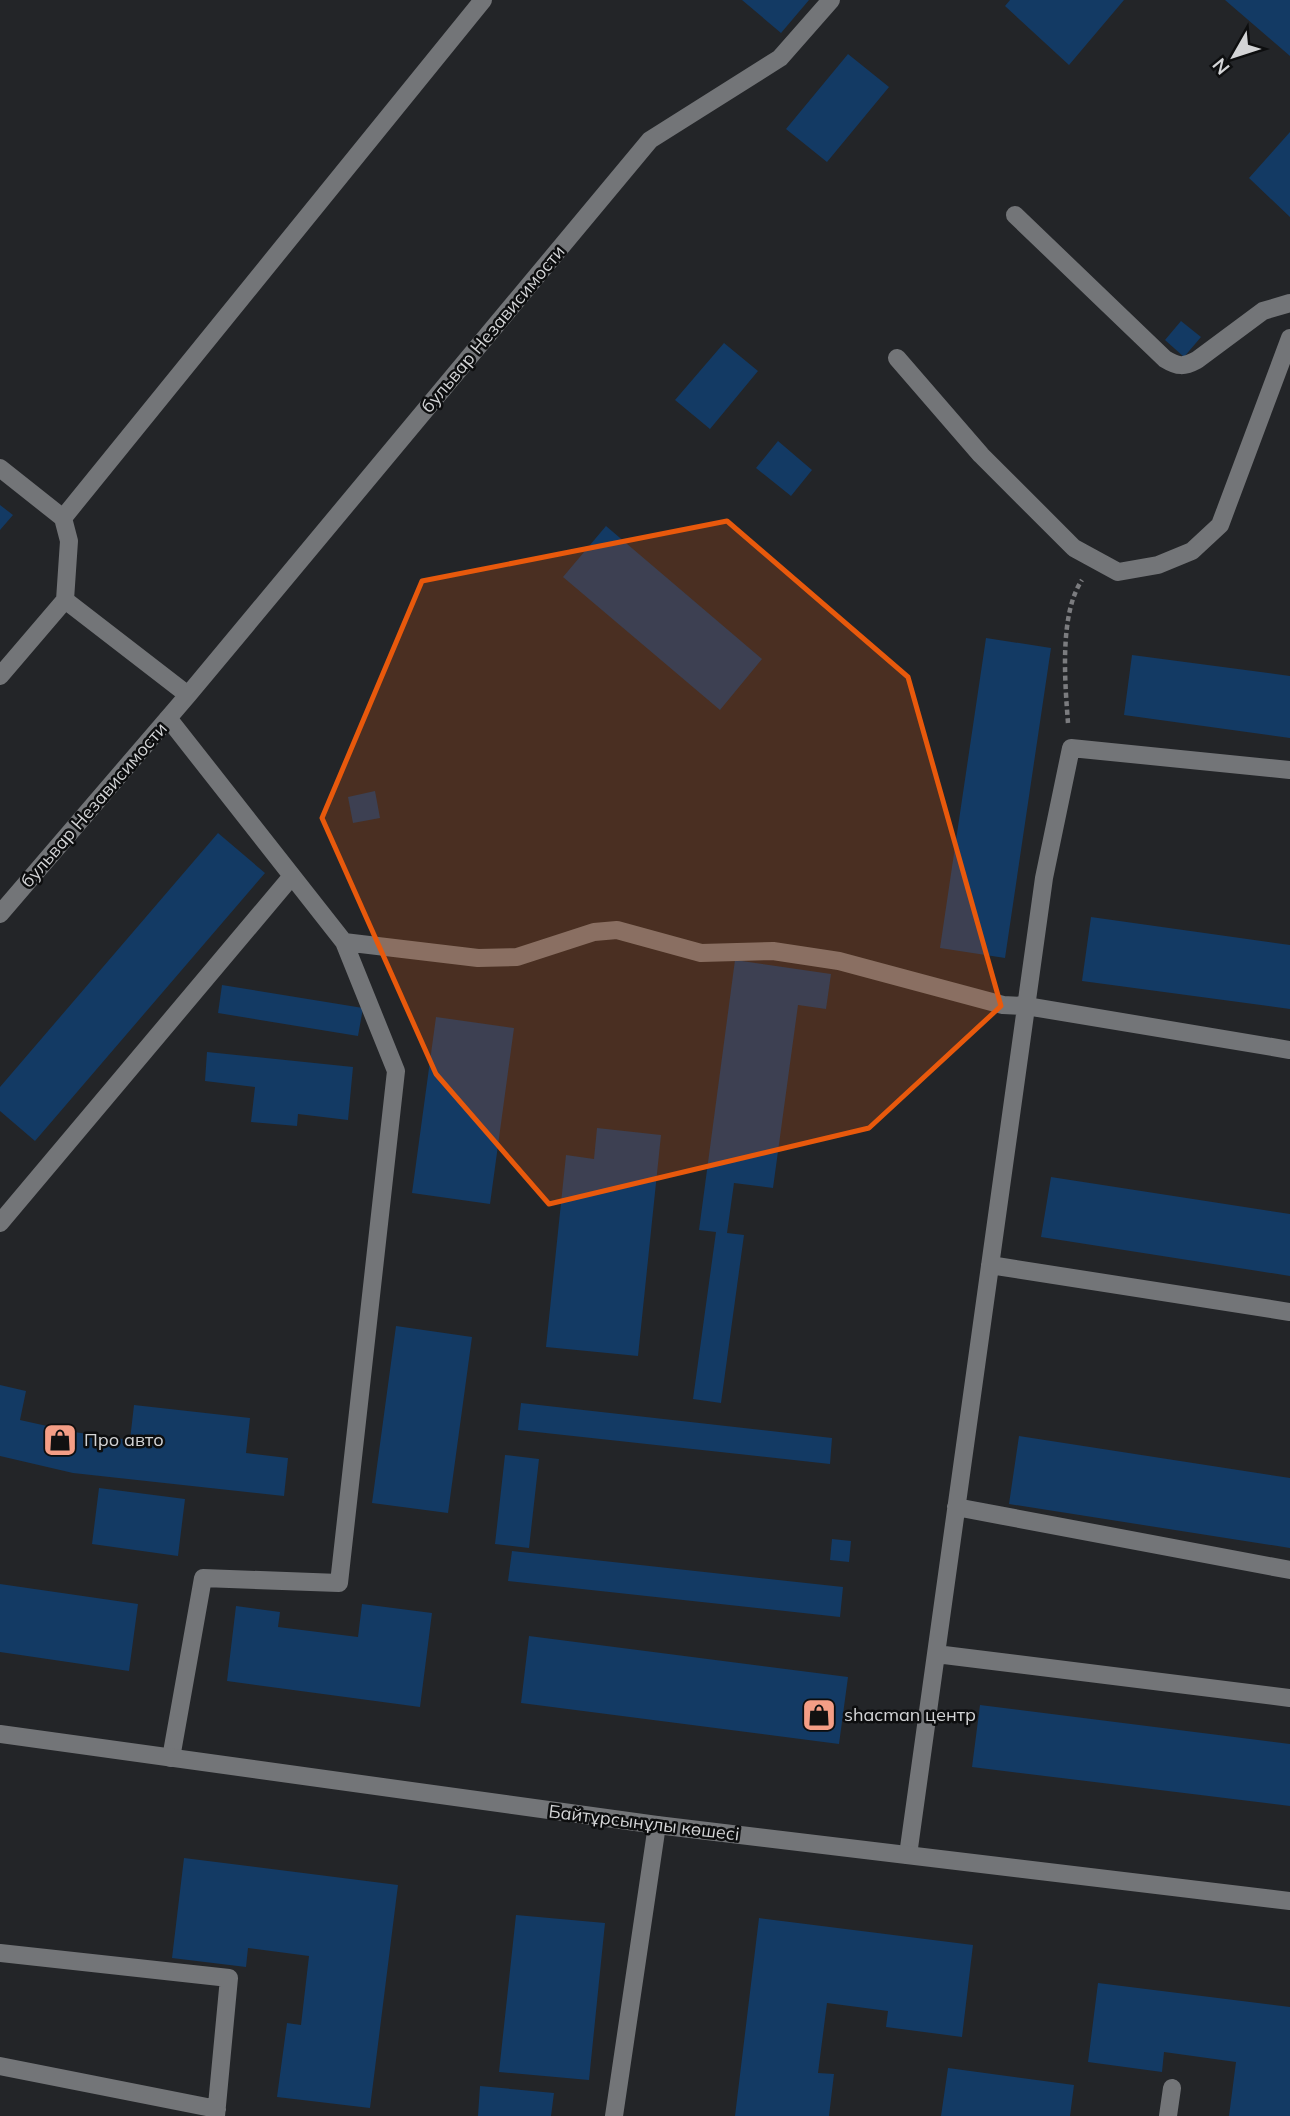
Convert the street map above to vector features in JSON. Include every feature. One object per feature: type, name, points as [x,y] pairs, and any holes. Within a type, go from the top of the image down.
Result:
[{"type":"street","points":[[63,518],[483,0]]},
{"type":"street","name":"бульвар Независимости","points":[[0,914],[188,695],[650,140],[780,58],[831,0]]},
{"type":"street","points":[[1015,215],[1165,359],[1176,366],[1185,366],[1197,360],[1263,311],[1290,303]]},
{"type":"street","points":[[897,358],[981,455],[1074,548],[1118,572],[1158,565],[1192,551],[1220,525],[1290,338]]},
{"type":"street","points":[[0,468],[63,518],[69,541],[65,600],[0,676]]},
{"type":"street","points":[[65,600],[188,695]]},
{"type":"street","points":[[168,718],[344,942],[396,1071],[339,1583],[202,1578],[171,1758]]},
{"type":"street","points":[[908,1855],[1044,878],[1070,748],[1290,771]]},
{"type":"street","points":[[0,1223],[292,876]]},
{"type":"street","points":[[344,942],[478,958],[517,957],[593,932],[617,930],[701,953],[773,951],[839,961],[1003,1005],[1026,1006],[1290,1049]]},
{"type":"street","points":[[990,1265],[1290,1312]]},
{"type":"street","points":[[956,1507],[1290,1570]]},
{"type":"street","points":[[936,1654],[1290,1698]]},
{"type":"street","name":"Байтұрсынұлы көшесі","points":[[0,1734],[657,1825],[1290,1900]]},
{"type":"street","points":[[614,2116],[657,1825]]},
{"type":"street","points":[[0,1953],[229,1978],[216,2113],[0,2066]]},
{"type":"street","points":[[1168,2116],[1172,2088]]},
{"type":"path","points":[[1070,748],[1065,674],[1067,631],[1077,588],[1097,560]]},
{"type":"highlighted area","points":[[727,521],[908,677],[1001,1006],[869,1128],[549,1204],[436,1074],[322,818],[422,581]]},
{"type":"building","points":[[742,0],[809,0],[781,33]]},
{"type":"building","points":[[1010,0],[1124,0],[1069,65],[1005,6]]},
{"type":"building","points":[[1225,0],[1290,0],[1290,56]]},
{"type":"building","points":[[848,54],[889,87],[827,162],[786,129]]},
{"type":"building","points":[[1290,132],[1290,217],[1249,178]]},
{"type":"building","points":[[1181,321],[1201,337],[1184,357],[1165,340]]},
{"type":"building","points":[[724,343],[758,371],[710,429],[675,400]]},
{"type":"building","points":[[778,441],[812,470],[791,496],[756,468]]},
{"type":"building","points":[[0,505],[13,515],[0,530]]},
{"type":"building","points":[[606,526],[762,659],[720,710],[563,577]]},
{"type":"building","points":[[986,638],[1051,648],[1005,958],[940,948]]},
{"type":"building","points":[[1132,655],[1290,676],[1290,738],[1124,715]]},
{"type":"building","points":[[375,791],[380,818],[353,823],[348,797]]},
{"type":"building","points":[[218,833],[265,873],[35,1141],[0,1111],[0,1087]]},
{"type":"building","points":[[1091,917],[1290,945],[1290,1009],[1082,981]]},
{"type":"building","points":[[735,960],[831,974],[826,1009],[798,1005],[773,1188],[734,1183],[727,1233],[744,1235],[721,1403],[693,1399],[716,1232],[699,1230]]},
{"type":"building","points":[[222,985],[363,1008],[358,1036],[218,1013]]},
{"type":"building","points":[[436,1017],[514,1028],[490,1204],[412,1193]]},
{"type":"building","points":[[207,1052],[353,1067],[348,1120],[298,1114],[297,1126],[251,1122],[255,1087],[205,1081]]},
{"type":"building","points":[[597,1128],[661,1135],[638,1356],[546,1347],[566,1155],[594,1159]]},
{"type":"building","points":[[1051,1177],[1290,1214],[1290,1276],[1041,1237]]},
{"type":"building","points":[[396,1326],[472,1337],[448,1513],[372,1503]]},
{"type":"building","points":[[0,1385],[26,1391],[20,1420],[74,1432],[130,1440],[134,1405],[250,1418],[246,1453],[288,1458],[284,1496],[73,1473],[0,1456]]},
{"type":"building","points":[[521,1403],[832,1438],[830,1464],[518,1430]]},
{"type":"building","points":[[1019,1436],[1290,1478],[1290,1548],[1009,1504]]},
{"type":"building","points":[[505,1455],[539,1459],[529,1548],[495,1544]]},
{"type":"building","points":[[99,1488],[185,1499],[178,1556],[92,1544]]},
{"type":"building","points":[[832,1539],[851,1541],[849,1562],[830,1560]]},
{"type":"building","points":[[512,1551],[843,1587],[840,1617],[508,1581]]},
{"type":"building","points":[[0,1584],[138,1604],[129,1671],[0,1652]]},
{"type":"building","points":[[362,1604],[432,1613],[420,1707],[227,1681],[236,1606],[280,1612],[278,1627],[358,1637]]},
{"type":"building","points":[[529,1636],[848,1677],[839,1744],[521,1703]]},
{"type":"building","points":[[980,1705],[1290,1744],[1290,1806],[972,1767]]},
{"type":"building","points":[[184,1858],[398,1885],[370,2108],[277,2097],[287,2023],[301,2025],[309,1956],[248,1948],[246,1967],[172,1958]]},
{"type":"building","points":[[516,1915],[605,1923],[589,2080],[499,2072]]},
{"type":"building","points":[[759,1918],[973,1945],[962,2037],[886,2027],[888,2011],[827,2003],[818,2073],[834,2074],[829,2116],[735,2116]]},
{"type":"building","points":[[1098,1983],[1290,2007],[1290,2116],[1229,2116],[1236,2062],[1164,2052],[1162,2072],[1088,2062]]},
{"type":"building","points":[[948,2068],[1074,2085],[1070,2116],[941,2116]]},
{"type":"building","points":[[480,2086],[554,2093],[551,2116],[478,2116]]},
{"type":"place","name":"Про авто","points":[[60,1440]]},
{"type":"place","name":"shacman центр","points":[[819,1715]]}]
